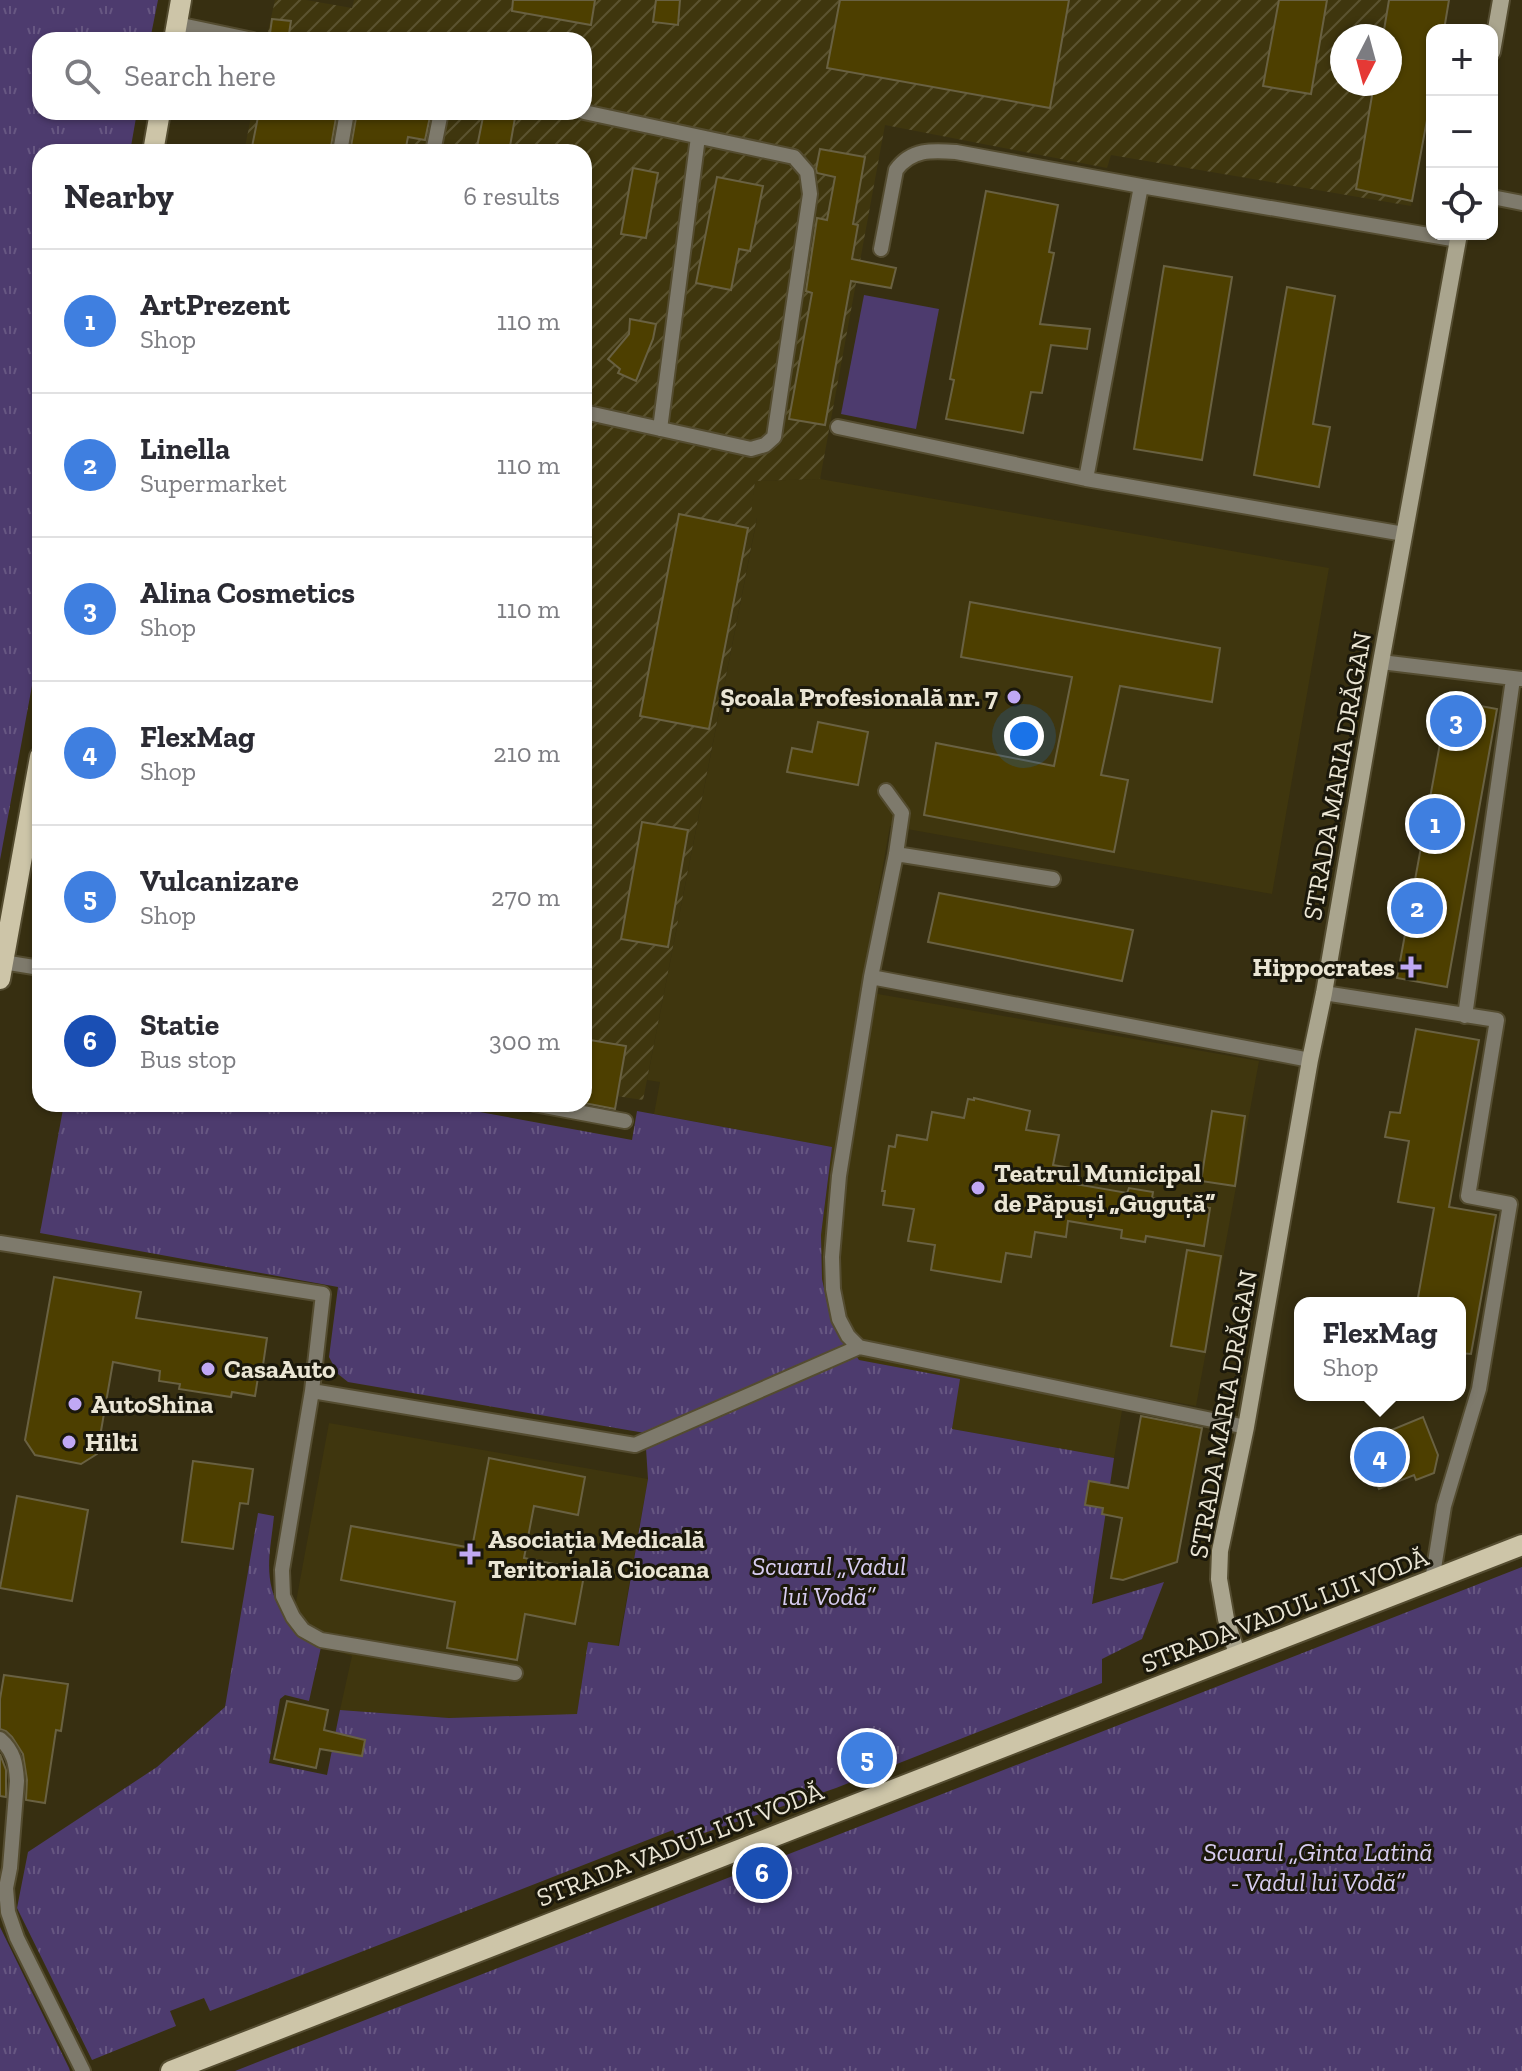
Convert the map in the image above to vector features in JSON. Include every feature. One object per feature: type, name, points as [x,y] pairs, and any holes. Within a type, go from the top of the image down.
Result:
[{"type":"main road","points":[[176,32],[181,0]]},
{"type":"main road","points":[[1497,24],[1501,0]]},
{"type":"main road","points":[[154,144],[159,120]]},
{"type":"main road","name":"STRADA MARIA DRĂGAN","points":[[1238,1657],[1226,1619],[1219,1579],[1220,1551],[1246,1427],[1458,240]]},
{"type":"main road","points":[[2,970],[32,802]]},
{"type":"main road","name":"STRADA VADUL LUI VODĂ","points":[[171,2071],[1522,1545]]},
{"type":"lane","points":[[592,114],[794,157],[807,172],[810,194],[774,437],[765,445],[751,449],[592,414]]},
{"type":"lane","points":[[341,144],[346,120]]},
{"type":"lane","points":[[435,144],[439,120]]},
{"type":"lane","points":[[660,429],[698,137]]},
{"type":"lane","points":[[881,249],[896,170],[903,161],[917,153],[935,150],[1426,232]]},
{"type":"lane","points":[[1086,479],[1141,186]]},
{"type":"lane","points":[[1498,198],[1522,203]]},
{"type":"lane","points":[[838,427],[1086,479],[1404,534]]},
{"type":"lane","points":[[1381,662],[1518,679],[1465,1016]]},
{"type":"lane","points":[[886,791],[902,813],[871,977],[839,1176],[832,1257],[833,1289],[839,1319],[848,1336],[859,1347],[1246,1427]]},
{"type":"lane","points":[[896,854],[1053,879]]},
{"type":"lane","points":[[2,970],[32,968]]},
{"type":"lane","points":[[871,977],[1310,1060]]},
{"type":"lane","points":[[1324,993],[1497,1020],[1468,1196],[1510,1204],[1479,1389],[1444,1506],[1432,1581]]},
{"type":"lane","points":[[577,1112],[625,1121]]},
{"type":"lane","points":[[0,1243],[323,1294],[312,1391],[282,1570],[283,1596],[293,1617],[303,1630],[321,1640],[515,1673]]},
{"type":"lane","points":[[312,1391],[635,1445],[859,1347]]},
{"type":"lane","points":[[0,1739],[14,1757],[17,1767],[7,1806],[10,1868],[6,1888],[8,1912],[17,1938],[83,2071]]},
{"type":"shaded area","points":[[275,0],[306,0],[352,8],[354,0],[1449,0],[1445,24],[1426,24],[1426,125],[1411,206],[1111,155],[1107,168],[885,125],[820,479],[755,481],[751,515],[757,517],[643,1100],[616,1096],[592,1100],[592,144],[246,144],[250,120],[592,120],[592,32],[268,32]]},
{"type":"shaded area","name":"Școala Profesională nr. 7","points":[[820,479],[1329,568],[1272,894],[890,826],[861,991],[1259,1061],[1196,1406],[1125,1393],[1114,1458],[952,1429],[959,1379],[859,1360],[830,1316],[822,1279],[821,1235],[832,1147],[654,1114],[660,1082],[647,1080],[757,518],[750,516],[755,481]]},
{"type":"shaded area","name":"Asociația Medicală Teritorială Ciocana","points":[[329,1423],[648,1479],[618,1647],[588,1642],[577,1715],[449,1718],[340,1710],[352,1656],[312,1644],[291,1629]]},
{"type":"green space","points":[[0,0],[158,0],[152,32],[32,32],[32,120],[136,120],[131,144],[32,144],[32,686],[0,860]]},
{"type":"green space","points":[[864,295],[939,309],[916,429],[841,414]]},
{"type":"green space","name":"Scuarul „Vadul lui Vodă”","points":[[637,1111],[832,1147],[821,1235],[822,1279],[830,1316],[859,1360],[960,1379],[952,1429],[1114,1458],[1092,1604],[1164,1582],[1142,1639],[1102,1659],[1102,1683],[836,1788],[678,1842],[673,1830],[210,2011],[204,1998],[170,2011],[176,2026],[92,2060],[17,1908],[28,1852],[157,1767],[225,1707],[258,1513],[274,1516],[269,1567],[276,1602],[294,1630],[321,1647],[309,1701],[285,1695],[280,1699],[269,1763],[327,1775],[340,1710],[449,1718],[577,1714],[588,1642],[619,1646],[648,1479],[645,1433],[348,1382],[338,1374],[329,1357],[338,1287],[40,1233],[63,1112],[480,1112],[632,1140]]},
{"type":"green space","name":"Scuarul „Ginta Latină - Vadul lui Vodă”","points":[[1522,1567],[1522,2071],[235,2071]]},
{"type":"green space","points":[[0,1927],[69,2068],[70,2071],[0,2071]]},
{"type":"building","points":[[513,0],[595,0],[591,25],[512,11]]},
{"type":"building","points":[[656,0],[680,0],[678,25],[653,22]]},
{"type":"building","points":[[840,0],[1069,0],[1050,108],[827,68]]},
{"type":"building","points":[[1279,0],[1327,0],[1311,94],[1263,86]]},
{"type":"building","points":[[1389,0],[1449,0],[1445,24],[1426,24],[1426,125],[1412,201],[1356,189],[1372,96],[1402,96],[1402,24],[1385,24]]},
{"type":"building","points":[[272,19],[291,21],[289,32],[270,32]]},
{"type":"building","points":[[257,120],[336,120],[331,144],[253,144]]},
{"type":"building","points":[[356,120],[429,120],[425,140],[408,137],[407,144],[351,144]]},
{"type":"building","points":[[482,120],[515,120],[510,144],[478,144]]},
{"type":"building","points":[[820,149],[865,157],[853,224],[858,225],[852,259],[896,268],[891,288],[851,281],[825,425],[789,419],[812,293],[806,291],[817,218],[827,220],[835,177],[817,173]]},
{"type":"building","points":[[633,168],[658,173],[646,238],[621,234]]},
{"type":"building","points":[[717,177],[763,186],[750,251],[739,249],[731,290],[696,283]]},
{"type":"building","points":[[986,191],[1058,205],[1049,252],[1054,253],[1040,324],[1090,329],[1087,349],[1051,345],[1042,393],[1031,392],[1023,433],[946,419],[954,380],[950,379]]},
{"type":"building","points":[[1164,266],[1232,277],[1202,460],[1134,449]]},
{"type":"building","points":[[1287,287],[1335,296],[1313,424],[1330,427],[1319,487],[1254,475]]},
{"type":"building","points":[[630,319],[656,324],[636,381],[618,373],[620,369],[608,359],[629,334]]},
{"type":"building","points":[[679,514],[748,528],[709,729],[640,716]]},
{"type":"building","points":[[970,602],[1220,648],[1212,702],[1120,686],[1101,775],[1128,780],[1114,852],[924,815],[936,743],[1054,766],[1072,677],[961,657]]},
{"type":"building","points":[[1448,700],[1497,709],[1447,987],[1397,978]]},
{"type":"building","points":[[818,722],[868,732],[858,785],[787,772],[792,748],[812,752]]},
{"type":"building","points":[[642,822],[688,830],[668,947],[621,939]]},
{"type":"building","points":[[939,893],[1133,930],[1122,981],[928,942]]},
{"type":"building","points":[[1416,1029],[1479,1040],[1449,1207],[1496,1215],[1471,1354],[1466,1354],[1466,1297],[1418,1297],[1434,1208],[1398,1202],[1409,1141],[1385,1137],[1390,1112],[1400,1113]]},
{"type":"building","points":[[592,1040],[626,1046],[615,1109],[592,1105]]},
{"type":"building","name":"Teatrul Municipal de Păpuși „Guguță”","points":[[968,1099],[1030,1111],[1026,1130],[1059,1135],[1053,1165],[1077,1169],[1075,1184],[1127,1193],[1129,1188],[1153,1192],[1152,1198],[1210,1208],[1204,1246],[1146,1236],[1145,1242],[1121,1238],[1122,1230],[1068,1221],[1066,1237],[1035,1232],[1031,1257],[1006,1253],[1001,1282],[931,1270],[935,1245],[908,1241],[914,1209],[883,1205],[885,1191],[882,1191],[889,1146],[895,1147],[897,1135],[927,1140],[932,1112],[964,1118]]},
{"type":"building","points":[[1212,1111],[1245,1116],[1235,1186],[1201,1181]]},
{"type":"building","points":[[1187,1250],[1221,1256],[1205,1352],[1171,1346]]},
{"type":"building","points":[[54,1277],[141,1292],[136,1318],[267,1338],[255,1396],[232,1392],[231,1397],[179,1389],[180,1384],[159,1381],[160,1371],[113,1362],[97,1454],[81,1464],[35,1455],[25,1440]]},
{"type":"building","points":[[1141,1416],[1202,1428],[1177,1562],[1123,1580],[1111,1578],[1122,1518],[1102,1514],[1103,1508],[1085,1505],[1089,1481],[1128,1488]]},
{"type":"building","points":[[1423,1417],[1438,1455],[1434,1473],[1416,1480],[1414,1475],[1379,1489],[1360,1443]]},
{"type":"building","points":[[489,1458],[585,1477],[578,1515],[534,1506],[524,1558],[585,1570],[575,1624],[525,1614],[517,1660],[447,1648],[455,1602],[341,1580],[351,1526],[472,1548]]},
{"type":"building","points":[[193,1461],[253,1469],[248,1504],[240,1503],[233,1549],[182,1542]]},
{"type":"building","points":[[17,1496],[88,1510],[72,1601],[0,1588]]},
{"type":"building","points":[[4,1675],[68,1684],[61,1731],[56,1730],[45,1803],[26,1800],[23,1754],[12,1737],[0,1729]]},
{"type":"building","points":[[287,1701],[328,1710],[324,1730],[365,1740],[362,1756],[320,1749],[316,1768],[274,1759]]},
{"type":"building","points":[[0,1754],[6,1770],[6,1797],[0,1796]]},
{"type":"place","name":"Școala Profesională nr. 7","points":[[1014,697]]},
{"type":"place","name":"Alina Cosmetics","points":[[1456,721]]},
{"type":"place","name":"ArtPrezent","points":[[1435,824]]},
{"type":"place","name":"Linella","points":[[1417,908]]},
{"type":"place","name":"Hippocrates","points":[[1411,967]]},
{"type":"place","name":"Teatrul Municipal de Păpuși „Guguță”","points":[[978,1188]]},
{"type":"place","name":"CasaAuto","points":[[208,1369]]},
{"type":"place","name":"AutoShina","points":[[75,1404]]},
{"type":"place","name":"Hilti","points":[[69,1442]]},
{"type":"place","name":"FlexMag","points":[[1380,1457]]},
{"type":"place","name":"Asociația Medicală Teritorială Ciocana","points":[[470,1554]]},
{"type":"place","name":"Vulcanizare","points":[[867,1758]]},
{"type":"place","name":"Statie","points":[[762,1873]]}]
